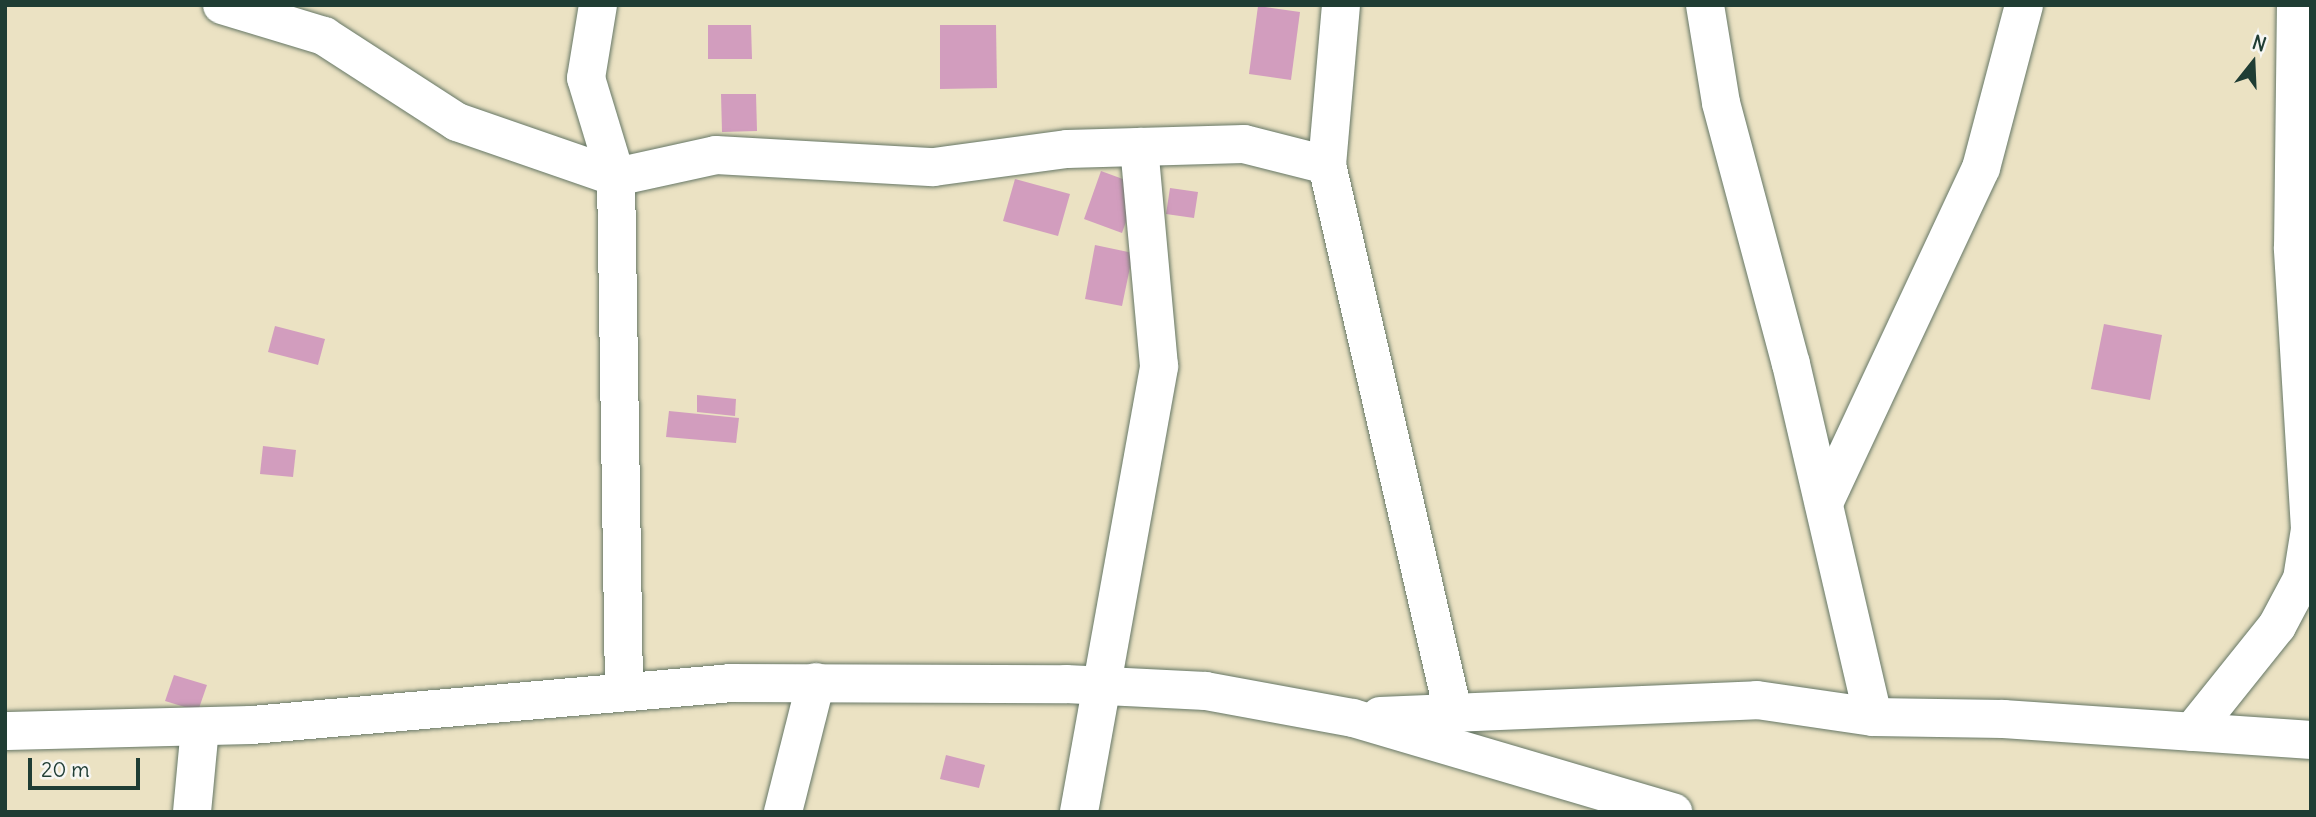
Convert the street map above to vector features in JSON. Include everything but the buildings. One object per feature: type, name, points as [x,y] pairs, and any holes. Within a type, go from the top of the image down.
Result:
[{"type":"street","points":[[222,5],[324,36],[457,122],[616,177],[716,155],[934,167],[1139,147],[1244,144],[1326,165]]},
{"type":"street","points":[[598,5],[586,78],[616,177],[624,687]]},
{"type":"street","points":[[1341,5],[1326,165],[1453,712]]},
{"type":"street","points":[[1705,5],[1721,103],[1824,503],[1873,717]]},
{"type":"street","points":[[1824,503],[1981,168],[2024,5]]},
{"type":"street","points":[[2192,732],[2277,626],[2302,579],[2310,529],[2293,248],[2296,5]]},
{"type":"street","points":[[1079,812],[1105,686],[1159,366],[1139,147]]},
{"type":"street","points":[[783,812],[816,681]]},
{"type":"street","points":[[5,731],[200,727],[364,718],[624,687],[816,681],[1105,686],[1206,691],[1353,718],[1673,812]]},
{"type":"street","points":[[1353,718],[1757,700],[1873,717],[2311,740]]},
{"type":"street","points":[[192,812],[200,727]]}]
